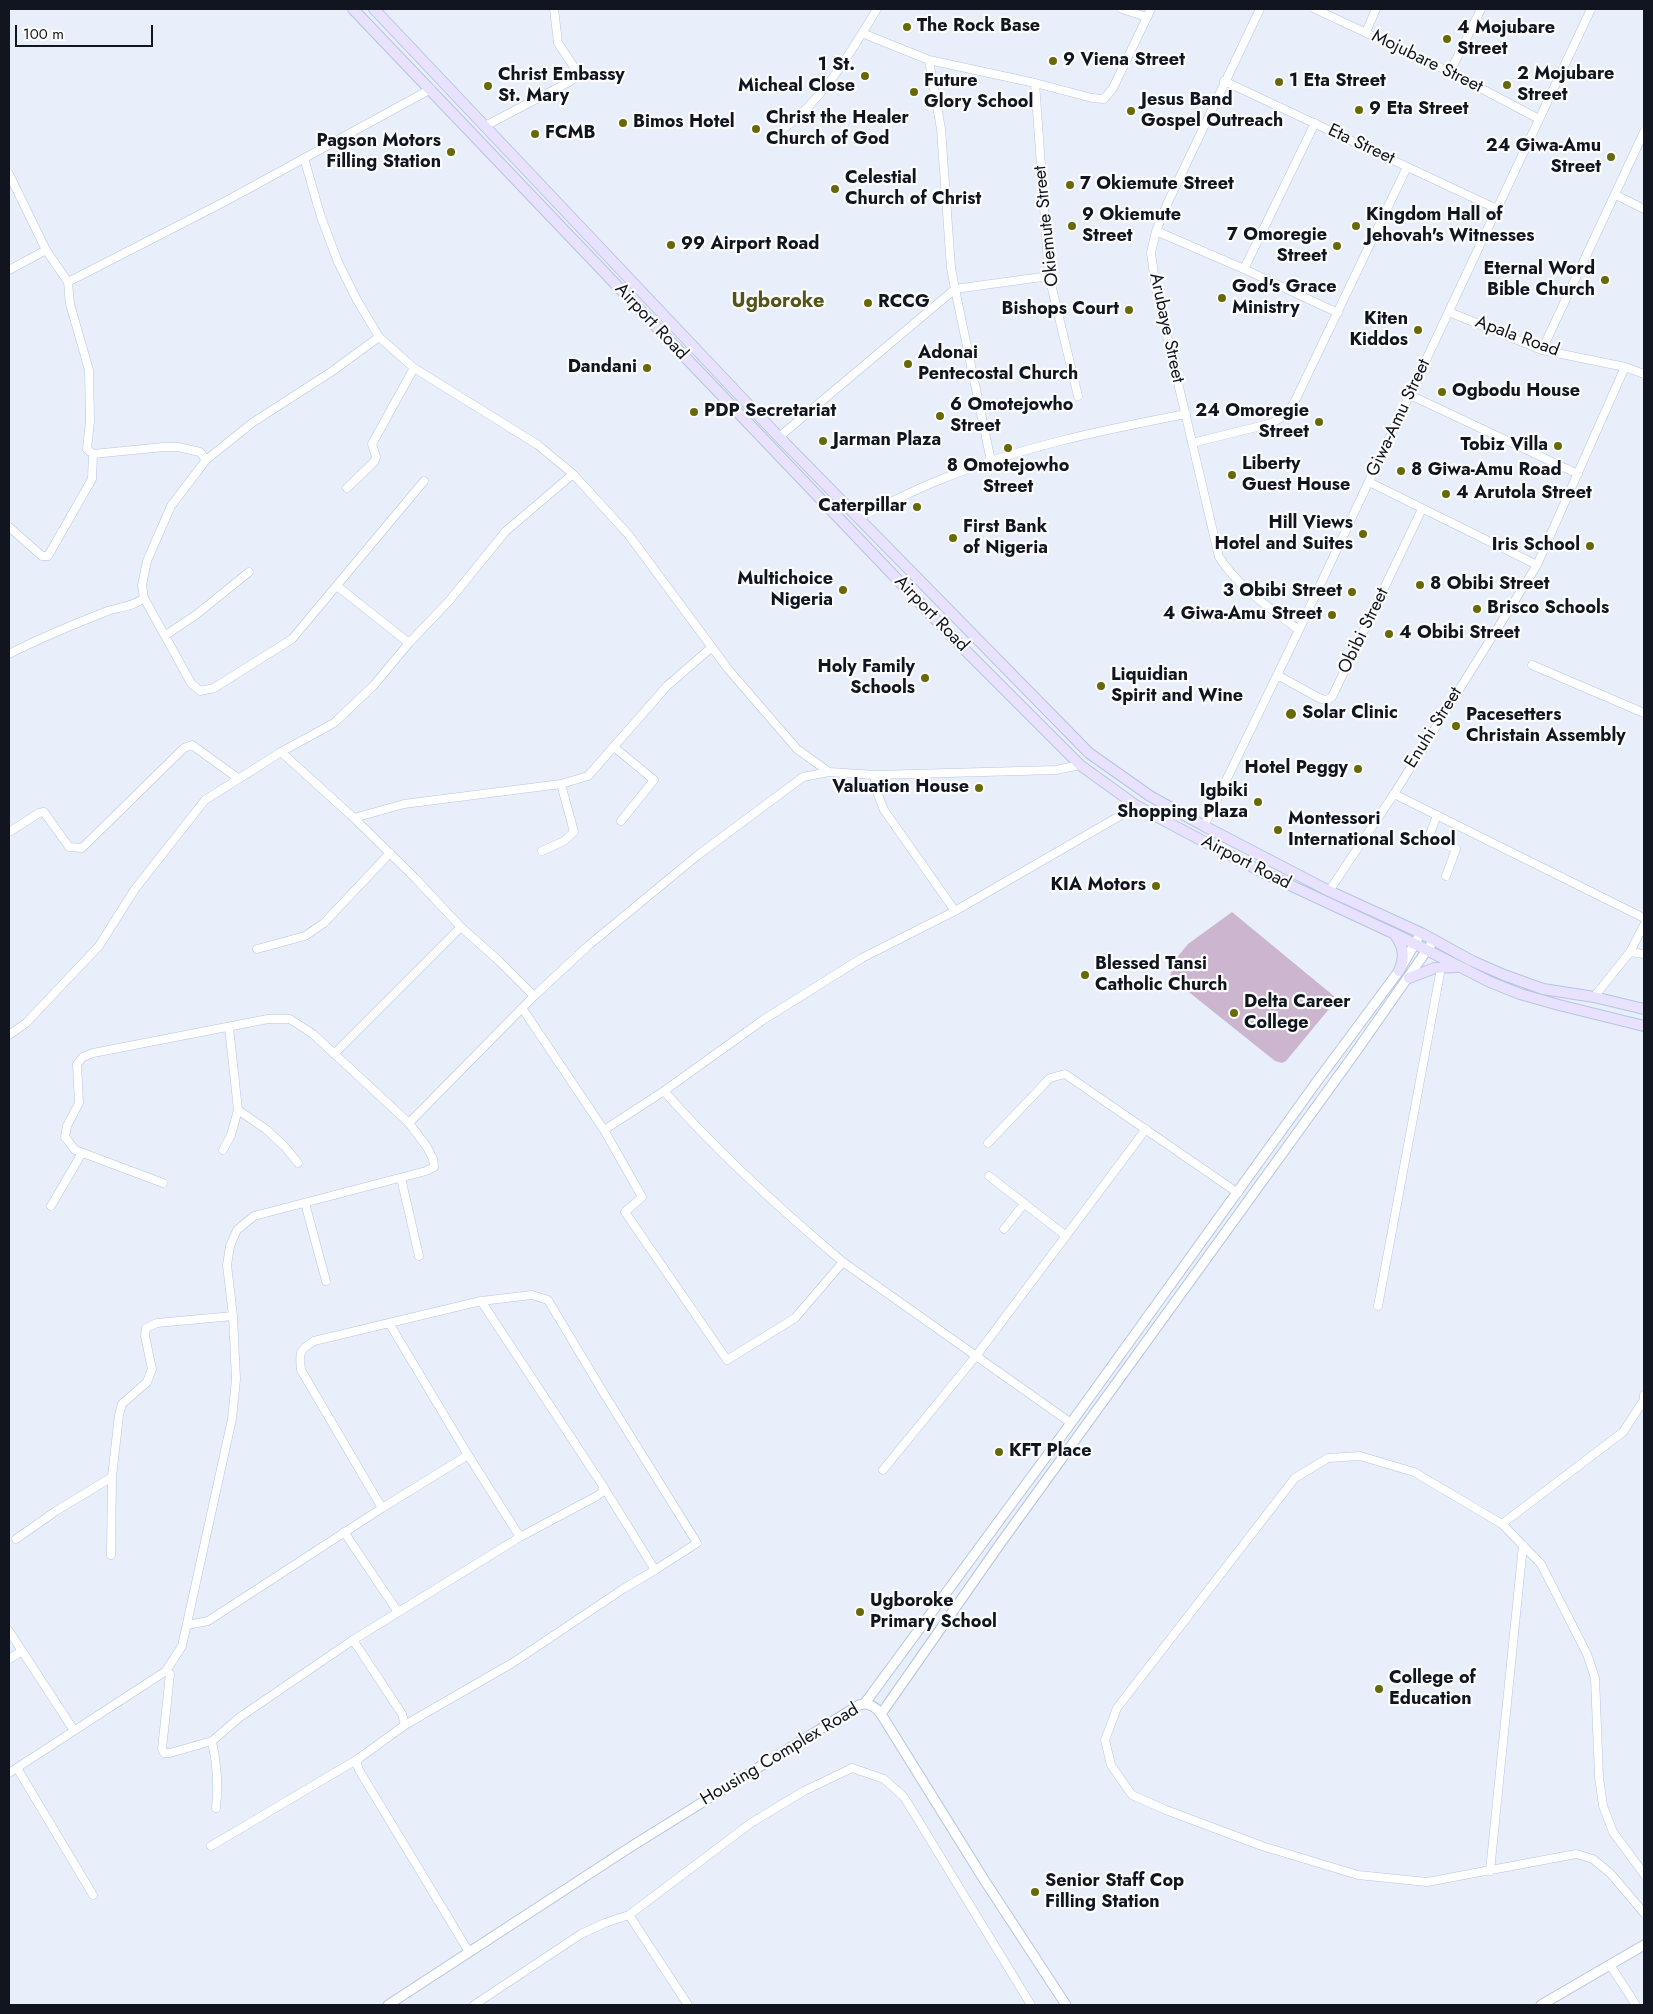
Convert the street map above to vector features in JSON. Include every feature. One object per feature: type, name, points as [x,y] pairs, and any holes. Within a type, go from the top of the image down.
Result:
[{"type":"main road","name":"Airport Road","points":[[353,9],[978,663],[1080,764],[1137,806],[1264,873],[1395,934],[1458,967],[1520,994],[1644,1026]]},
{"type":"main road","name":"Airport Road","points":[[374,9],[572,220],[665,314],[779,437],[1089,753],[1150,796],[1204,826],[1329,891],[1421,933],[1472,961],[1543,989],[1594,997],[1644,1009]]},
{"type":"main road","points":[[978,663],[990,651]]},
{"type":"main road","points":[[1395,934],[1403,947],[1403,962],[1399,971]]},
{"type":"main road","points":[[1409,978],[1422,972],[1458,967]]},
{"type":"street","points":[[485,126],[575,78],[574,67],[558,43],[554,9]]},
{"type":"street","points":[[782,130],[797,119],[821,95],[876,9]]},
{"type":"street","points":[[1122,9],[1147,17]]},
{"type":"street","points":[[862,33],[929,60],[1035,83],[1092,98],[1104,99],[1113,88],[1151,9]]},
{"type":"street","name":"Arubaye Street","points":[[1260,9],[1224,81],[1156,231],[1151,253],[1156,289],[1219,557],[1229,572],[1243,586],[1299,630]]},
{"type":"street","name":"Mojubare Street","points":[[1315,9],[1450,72],[1538,119]]},
{"type":"street","points":[[1366,32],[1376,9]]},
{"type":"street","points":[[1450,72],[1481,9]]},
{"type":"street","name":"Giwa-Amu Street","points":[[1204,826],[1299,630],[1591,9]]},
{"type":"street","points":[[929,60],[941,129],[951,268],[991,461]]},
{"type":"street","name":"Eta Street","points":[[1224,81],[1497,209]]},
{"type":"street","name":"Okiemute Street","points":[[1035,83],[1049,276],[1078,396]]},
{"type":"street","points":[[68,282],[431,89]]},
{"type":"street","points":[[1244,269],[1315,124]]},
{"type":"street","points":[[1542,350],[1616,196],[1644,132]]},
{"type":"street","points":[[304,158],[321,217],[338,262],[357,300],[379,337],[414,368],[538,445],[573,474],[628,534],[728,669],[796,749],[829,772]]},
{"type":"street","points":[[1192,443],[1269,424],[1284,417],[1293,405],[1407,167]]},
{"type":"street","points":[[9,174],[46,250],[68,282],[70,304],[89,370],[90,421],[87,449],[92,454],[92,479],[48,556],[42,556],[36,552],[9,527]]},
{"type":"street","points":[[1616,196],[1644,209]]},
{"type":"street","points":[[1156,231],[1244,269],[1338,313]]},
{"type":"street","points":[[9,270],[46,250]]},
{"type":"street","points":[[779,437],[955,289],[1049,276]]},
{"type":"street","name":"Apala Road","points":[[1449,312],[1542,350],[1625,367],[1644,374]]},
{"type":"street","points":[[379,337],[331,372],[252,423],[206,460],[171,506],[147,561],[142,585],[144,598],[191,683],[200,691],[214,688],[292,639],[424,481]]},
{"type":"street","name":"Enuhi Street","points":[[1329,891],[1394,794],[1538,565],[1625,367]]},
{"type":"street","points":[[347,488],[374,462],[376,456],[372,444],[414,368]]},
{"type":"street","points":[[1410,395],[1578,474]]},
{"type":"street","points":[[858,518],[941,479],[991,461],[1090,433],[1186,414]]},
{"type":"street","points":[[92,454],[178,447],[200,452],[206,460]]},
{"type":"street","points":[[9,1035],[26,1023],[99,946],[135,889],[205,800],[281,752],[334,723],[374,685],[409,642],[449,601],[506,531],[573,474]]},
{"type":"street","points":[[1369,482],[1538,565]]},
{"type":"street","name":"Obibi Street","points":[[1277,675],[1322,699],[1332,698],[1422,509]]},
{"type":"street","points":[[166,635],[197,614],[249,572]]},
{"type":"street","points":[[337,586],[409,642]]},
{"type":"street","points":[[9,654],[48,634],[110,610],[137,604],[144,598]]},
{"type":"street","points":[[354,818],[404,804],[561,784],[588,776],[668,686],[712,647]]},
{"type":"street","points":[[1532,665],[1644,713]]},
{"type":"street","points":[[9,832],[39,813],[44,812],[69,847],[82,848],[184,748],[192,745],[238,778]]},
{"type":"street","points":[[614,747],[654,780],[621,821]]},
{"type":"street","points":[[281,752],[354,818],[461,927],[534,996]]},
{"type":"street","points":[[409,1123],[534,996],[590,945],[698,855],[803,778],[829,772],[875,775],[1056,770],[1080,764]]},
{"type":"street","points":[[875,775],[875,787],[884,810],[955,911]]},
{"type":"street","points":[[542,851],[564,842],[574,832],[561,784]]},
{"type":"street","points":[[1394,794],[1644,918]]},
{"type":"street","points":[[604,1130],[664,1091],[763,1020],[862,958],[955,911],[1137,806]]},
{"type":"street","points":[[1437,815],[1429,837],[1456,849],[1446,876]]},
{"type":"street","points":[[257,949],[305,936],[324,923],[390,853]]},
{"type":"street","points":[[1594,997],[1630,952],[1644,925]]},
{"type":"street","points":[[334,1054],[461,927]]},
{"type":"street","points":[[865,1703],[1399,971],[1421,933]]},
{"type":"street","points":[[881,1714],[1012,1528],[1409,978],[1434,940]]},
{"type":"street","points":[[1630,952],[1644,954]]},
{"type":"street","points":[[1378,1306],[1441,968]]},
{"type":"street","points":[[522,1008],[604,1130],[642,1197],[625,1212],[727,1360],[795,1318],[843,1262]]},
{"type":"street","points":[[9,1773],[73,1729],[166,1671],[182,1646],[232,1419],[236,1380],[233,1316],[227,1265],[230,1246],[237,1230],[254,1216],[401,1178],[434,1167],[433,1159],[427,1147],[409,1123],[313,1034],[290,1019],[268,1019],[93,1053],[83,1057],[77,1064],[79,1103],[67,1126],[65,1137],[74,1150],[163,1183]]},
{"type":"street","points":[[222,1150],[230,1135],[238,1110],[229,1027]]},
{"type":"street","points":[[988,1143],[1050,1078],[1065,1074],[1238,1193]]},
{"type":"street","points":[[664,1091],[697,1129],[843,1262],[1071,1423]]},
{"type":"street","points":[[238,1110],[267,1130],[298,1163]]},
{"type":"street","points":[[883,1470],[976,1356],[1146,1129]]},
{"type":"street","points":[[51,1206],[82,1153]]},
{"type":"street","points":[[989,1176],[1066,1236]]},
{"type":"street","points":[[401,1178],[419,1256]]},
{"type":"street","points":[[305,1203],[326,1281]]},
{"type":"street","points":[[1004,1229],[1024,1204]]},
{"type":"street","points":[[212,1846],[358,1759],[405,1725],[514,1662],[623,1589],[697,1543],[548,1300],[532,1296],[481,1301],[314,1341],[303,1348],[299,1356],[301,1370],[382,1508]]},
{"type":"street","points":[[481,1301],[603,1486],[655,1570]]},
{"type":"street","points":[[111,1555],[112,1477],[119,1415],[122,1404],[147,1382],[152,1370],[145,1336],[146,1328],[157,1323],[233,1316]]},
{"type":"street","points":[[389,1323],[468,1455],[520,1537]]},
{"type":"street","points":[[1502,1524],[1623,1432],[1644,1400],[1644,1395]]},
{"type":"street","points":[[187,1625],[208,1621],[344,1532],[468,1455]]},
{"type":"street","points":[[1644,1874],[1613,1832],[1603,1806],[1599,1777],[1595,1678],[1587,1654],[1541,1564],[1502,1524],[1414,1472],[1360,1456],[1328,1458],[1295,1478],[1117,1708],[1105,1740],[1111,1765],[1132,1795],[1262,1846],[1358,1875],[1426,1882],[1576,1854],[1593,1859],[1611,1874],[1644,1913]]},
{"type":"street","points":[[16,1539],[56,1511],[112,1477]]},
{"type":"street","points":[[166,1671],[170,1674],[162,1749],[164,1753],[212,1741],[240,1717],[353,1640],[520,1537],[597,1496],[602,1492],[603,1486]]},
{"type":"street","points":[[344,1532],[398,1612]]},
{"type":"street","points":[[1490,1871],[1523,1545]]},
{"type":"street","points":[[9,1631],[73,1729]]},
{"type":"street","points":[[353,1640],[402,1714],[405,1725]]},
{"type":"street","points":[[9,1659],[22,1651]]},
{"type":"street","name":"Housing Complex Road","points":[[388,2005],[632,1846],[865,1703],[872,1705],[881,1714],[983,1878],[1066,2005]]},
{"type":"street","points":[[212,1741],[219,1787],[216,1808]]},
{"type":"street","points":[[358,1759],[359,1770],[469,1952]]},
{"type":"street","points":[[17,1768],[93,1896]]},
{"type":"street","points":[[474,2005],[581,1934],[629,1915],[751,1823],[804,1791],[852,1768],[884,1778],[904,1797],[1031,2005]]},
{"type":"street","points":[[629,1915],[688,2005]]},
{"type":"street","points":[[1541,2005],[1644,1944]]},
{"type":"street","points":[[1610,1965],[1636,2005]]},
{"type":"shaded area","points":[[1232,912],[1335,997],[1334,1003],[1286,1061],[1282,1063],[1275,1061],[1170,977],[1174,961],[1188,944]]},
{"type":"place","name":"The Rock Base","points":[[907,27]]},
{"type":"place","name":"4 Mojubare Street","points":[[1447,39]]},
{"type":"place","name":"9 Viena Street","points":[[1053,61]]},
{"type":"place","name":"1 St. Micheal Close","points":[[865,76]]},
{"type":"place","name":"1 Eta Street","points":[[1279,82]]},
{"type":"place","name":"2 Mojubare Street","points":[[1507,85]]},
{"type":"place","name":"Christ Embassy St. Mary","points":[[488,86]]},
{"type":"place","name":"Future Glory School","points":[[914,92]]},
{"type":"place","name":"9 Eta Street","points":[[1359,110]]},
{"type":"place","name":"Jesus Band Gospel Outreach","points":[[1131,111]]},
{"type":"place","name":"Bimos Hotel","points":[[623,123]]},
{"type":"place","name":"Christ the Healer Church of God","points":[[756,129]]},
{"type":"place","name":"FCMB","points":[[535,134]]},
{"type":"place","name":"Pagson Motors Filling Station","points":[[451,152]]},
{"type":"place","name":"24 Giwa-Amu Street","points":[[1611,157]]},
{"type":"place","name":"7 Okiemute Street","points":[[1070,185]]},
{"type":"place","name":"Celestial Church of Christ","points":[[835,189]]},
{"type":"place","name":"9 Okiemute Street","points":[[1072,226]]},
{"type":"place","name":"Kingdom Hall of Jehovah's Witnesses","points":[[1356,226]]},
{"type":"place","name":"99 Airport Road","points":[[671,245]]},
{"type":"place","name":"7 Omoregie Street","points":[[1337,246]]},
{"type":"place","name":"Eternal Word Bible Church","points":[[1605,280]]},
{"type":"place","name":"God's Grace Ministry","points":[[1222,298]]},
{"type":"place","name":"RCCG","points":[[868,303]]},
{"type":"place","name":"Bishops Court","points":[[1129,310]]},
{"type":"place","name":"Kiten Kiddos","points":[[1418,330]]},
{"type":"place","name":"Adonai Pentecostal Church","points":[[908,364]]},
{"type":"place","name":"Dandani","points":[[647,368]]},
{"type":"place","name":"Ogbodu House","points":[[1442,392]]},
{"type":"place","name":"PDP Secretariat","points":[[694,412]]},
{"type":"place","name":"6 Omotejowho Street","points":[[940,416]]},
{"type":"place","name":"24 Omoregie Street","points":[[1319,422]]},
{"type":"place","name":"Jarman Plaza","points":[[823,441]]},
{"type":"place","name":"Tobiz Villa","points":[[1558,446]]},
{"type":"place","name":"8 Omotejowho Street","points":[[1008,448]]},
{"type":"place","name":"8 Giwa-Amu Road","points":[[1401,471]]},
{"type":"place","name":"Liberty Guest House","points":[[1232,475]]},
{"type":"place","name":"4 Arutola Street","points":[[1446,494]]},
{"type":"place","name":"Caterpillar","points":[[917,507]]},
{"type":"place","name":"Hill Views Hotel and Suites","points":[[1363,534]]},
{"type":"place","name":"First Bank of Nigeria","points":[[953,538]]},
{"type":"place","name":"Iris School","points":[[1590,546]]},
{"type":"place","name":"8 Obibi Street","points":[[1420,585]]},
{"type":"place","name":"Multichoice Nigeria","points":[[843,590]]},
{"type":"place","name":"3 Obibi Street","points":[[1352,592]]},
{"type":"place","name":"Brisco Schools","points":[[1477,609]]},
{"type":"place","name":"4 Giwa-Amu Street","points":[[1332,615]]},
{"type":"place","name":"4 Obibi Street","points":[[1389,634]]},
{"type":"place","name":"Holy Family Schools","points":[[925,678]]},
{"type":"place","name":"Liquidian Spirit and Wine","points":[[1101,686]]},
{"type":"place","name":"Solar Clinic","points":[[1291,714]]},
{"type":"place","name":"Pacesetters Christain Assembly","points":[[1456,726]]},
{"type":"place","name":"Hotel Peggy","points":[[1358,769]]},
{"type":"place","name":"Valuation House","points":[[979,788]]},
{"type":"place","name":"Igbiki Shopping Plaza","points":[[1258,802]]},
{"type":"place","name":"Montessori International School","points":[[1278,830]]},
{"type":"place","name":"KIA Motors","points":[[1156,886]]},
{"type":"place","name":"Blessed Tansi Catholic Church","points":[[1085,975]]},
{"type":"place","name":"Delta Career College","points":[[1234,1013]]},
{"type":"place","name":"KFT Place","points":[[999,1452]]},
{"type":"place","name":"Ugboroke Primary School","points":[[860,1612]]},
{"type":"place","name":"College of Education","points":[[1379,1689]]},
{"type":"place","name":"Senior Staff Cop Filling Station","points":[[1035,1892]]},
{"type":"district","name":"Ugboroke","points":[[778,302]]}]
